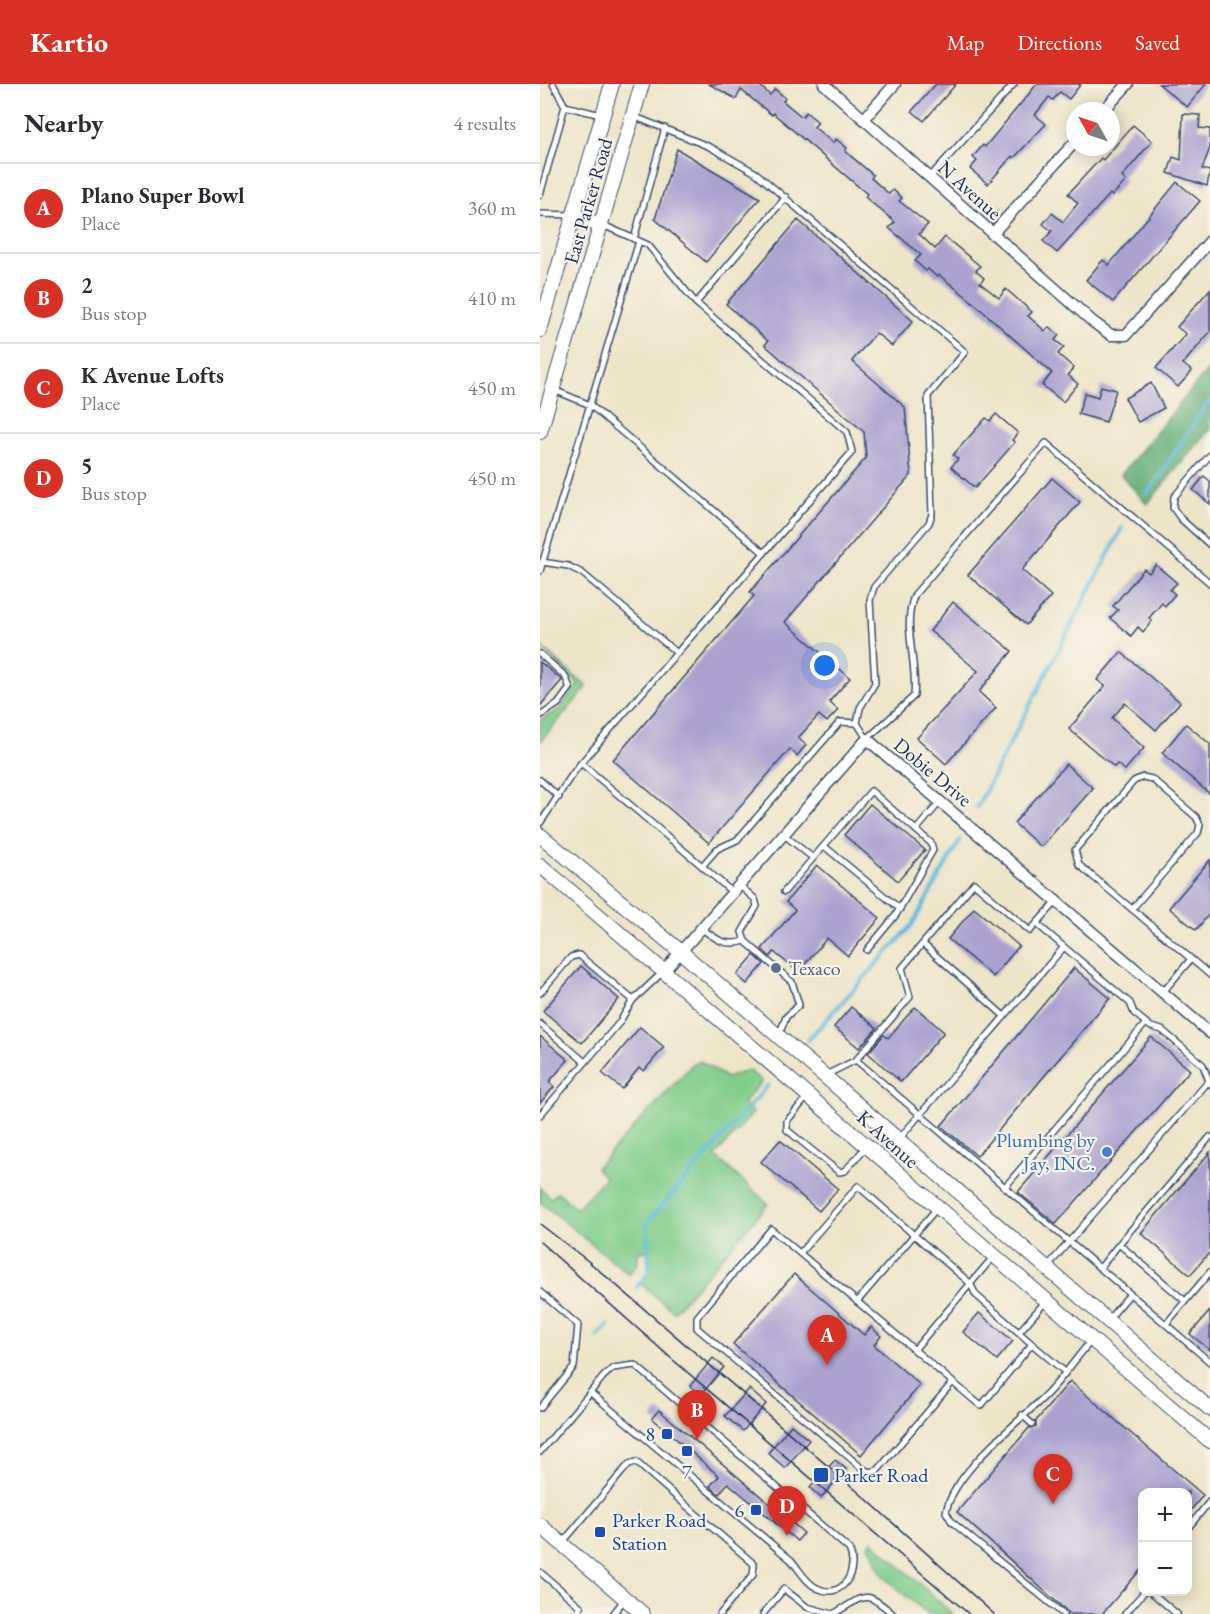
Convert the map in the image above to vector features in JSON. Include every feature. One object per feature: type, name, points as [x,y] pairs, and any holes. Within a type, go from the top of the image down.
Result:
[{"type":"main road","name":"East Parker Road","points":[[540,432],[546,388],[601,225],[642,84]]},
{"type":"main road","name":"East Parker Road","points":[[540,330],[602,116],[608,85]]},
{"type":"main road","points":[[573,216],[601,225]]},
{"type":"main road","name":"K Avenue","points":[[540,835],[681,952],[1210,1409]]},
{"type":"main road","name":"K Avenue","points":[[540,865],[1210,1441]]},
{"type":"main road","points":[[809,1095],[824,1076]]},
{"type":"main road","points":[[937,1208],[954,1189]]},
{"type":"main road","points":[[1092,1339],[1108,1320]]},
{"type":"main road","points":[[540,1525],[643,1614]]},
{"type":"street","name":"N Avenue","points":[[824,84],[865,118],[992,234],[1111,335],[1126,335],[1210,242]]},
{"type":"street","points":[[865,118],[895,84]]},
{"type":"street","points":[[1111,102],[1128,84]]},
{"type":"street","points":[[992,234],[1066,152]]},
{"type":"street","name":"Dobie Drive","points":[[663,972],[867,740],[1210,1033]]},
{"type":"lane","points":[[540,195],[565,106],[553,84]]},
{"type":"lane","points":[[929,178],[1014,84]]},
{"type":"lane","points":[[565,106],[602,116]]},
{"type":"lane","points":[[633,116],[710,147],[756,173],[966,352],[928,396],[932,514],[929,523],[874,587],[870,600],[875,683],[860,708],[856,723],[867,740],[914,696],[916,679],[909,607],[915,594],[1046,443],[1210,583]]},
{"type":"lane","points":[[540,571],[637,240],[665,128]]},
{"type":"lane","points":[[696,303],[786,197]]},
{"type":"lane","points":[[540,214],[573,216]]},
{"type":"lane","points":[[540,823],[559,797],[564,784],[581,763],[852,452],[847,432],[696,303],[648,245],[601,225]]},
{"type":"lane","points":[[546,388],[590,405],[764,553]]},
{"type":"lane","points":[[1210,455],[1174,497],[1173,508],[1181,519],[1210,545]]},
{"type":"lane","points":[[541,562],[568,566],[582,573],[677,653]]},
{"type":"lane","points":[[540,654],[566,676],[570,688],[558,704],[540,716]]},
{"type":"lane","points":[[702,866],[717,849],[737,840],[840,722],[856,723]]},
{"type":"lane","points":[[581,763],[702,866],[755,899],[757,906],[742,932],[745,941],[792,982],[799,1005],[786,1017],[778,1036]]},
{"type":"lane","points":[[1132,909],[1198,833],[1200,825],[1196,817],[1152,779],[1143,777],[1134,781],[1075,850],[1079,865],[1210,975]]},
{"type":"lane","points":[[540,780],[559,797]]},
{"type":"lane","points":[[783,892],[871,791],[931,843],[933,850],[900,909],[867,950]]},
{"type":"lane","points":[[916,830],[940,802]]},
{"type":"lane","points":[[783,834],[813,858]]},
{"type":"lane","points":[[824,846],[900,909]]},
{"type":"lane","points":[[824,1076],[856,1060],[910,997],[902,968],[974,883],[1030,931],[1057,901]]},
{"type":"lane","points":[[1037,924],[1130,1003],[1134,1013],[1146,1023],[1162,1030],[1203,1065],[1209,1083],[1046,1268]]},
{"type":"lane","points":[[701,928],[720,943],[734,945],[745,941]]},
{"type":"lane","points":[[923,944],[1004,1016]]},
{"type":"lane","points":[[898,1140],[1064,947]]},
{"type":"lane","points":[[540,993],[572,957],[579,955],[633,1000]]},
{"type":"lane","points":[[1163,992],[1191,959]]},
{"type":"lane","points":[[540,1115],[619,1023],[633,1000],[663,972]]},
{"type":"lane","points":[[1005,1187],[1146,1023]]},
{"type":"lane","points":[[540,1024],[585,1062]]},
{"type":"lane","points":[[856,1060],[1210,1362]]},
{"type":"lane","points":[[809,1095],[787,1121],[787,1130],[839,1172],[844,1172],[867,1146]]},
{"type":"lane","points":[[1100,1268],[1210,1137]]},
{"type":"lane","points":[[800,1253],[858,1186],[970,1283],[976,1295],[1065,1372]]},
{"type":"lane","points":[[857,1302],[937,1208]]},
{"type":"lane","points":[[952,1383],[878,1470],[870,1472],[863,1469],[697,1328],[697,1317],[771,1229],[981,1407],[1032,1344]]},
{"type":"lane","points":[[1119,1244],[1185,1300]]},
{"type":"lane","points":[[914,1350],[994,1256]]},
{"type":"lane","points":[[1166,1324],[1210,1272]]},
{"type":"lane","points":[[540,1292],[578,1325],[574,1367],[540,1408]]},
{"type":"lane","points":[[1108,1320],[1130,1294]]},
{"type":"lane","points":[[1019,1332],[1046,1301]]},
{"type":"lane","points":[[1063,1614],[952,1522],[946,1512],[948,1499],[956,1487],[1022,1415],[1044,1397],[1092,1339]]},
{"type":"lane","points":[[540,1452],[591,1393],[613,1368],[629,1365],[642,1369],[667,1394],[849,1549],[854,1571],[849,1579],[834,1590],[818,1589],[811,1584],[791,1560],[591,1393]]},
{"type":"lane","points":[[1022,1415],[1032,1424]]},
{"type":"lane","points":[[562,1543],[628,1464],[639,1464],[754,1564],[753,1575],[720,1614]]},
{"type":"lane","points":[[1192,1523],[1210,1501]]},
{"type":"lane","points":[[540,1572],[581,1607],[575,1614]]},
{"type":"lane","points":[[763,1614],[784,1589],[807,1607],[833,1614],[864,1596],[873,1597],[893,1614]]},
{"type":"lane","points":[[1125,1614],[1141,1596]]},
{"type":"lane","points":[[1156,1596],[1177,1614]]},
{"type":"lane","points":[[613,1614],[626,1599]]},
{"type":"green space","points":[[1210,367],[1210,429],[1147,504],[1121,475]]},
{"type":"green space","points":[[540,646],[587,687],[540,742],[540,720],[558,710],[578,685]]},
{"type":"green space","points":[[700,1061],[727,1078],[748,1070],[762,1081],[743,1103],[753,1113],[715,1156],[768,1204],[674,1312],[640,1283],[649,1272],[648,1251],[638,1252],[638,1263],[629,1274],[540,1202],[540,1188],[551,1198],[558,1192],[576,1209],[605,1178],[596,1168],[693,1064]]},
{"type":"green space","points":[[872,1541],[953,1614],[928,1614],[894,1586],[880,1570],[873,1551],[868,1547]]},
{"type":"building","points":[[709,84],[758,84],[770,95],[775,89],[785,98],[783,101],[802,117],[806,112],[818,122],[814,127],[833,143],[836,139],[847,148],[845,151],[873,175],[871,178],[889,194],[893,190],[902,198],[899,201],[928,224],[919,234],[935,249],[945,237],[980,266],[976,271],[984,278],[980,283],[999,298],[1006,289],[1032,312],[1028,316],[1045,331],[1049,327],[1059,335],[1055,340],[1064,347],[1058,354],[1074,368],[1068,375],[1078,384],[1063,402],[1042,385],[1052,373],[968,298],[939,275],[937,277],[928,269],[926,271],[915,261],[921,255],[889,228],[895,222],[865,197],[867,194],[773,113],[772,115],[741,90],[736,99]]},
{"type":"building","points":[[936,84],[956,84],[924,121],[912,111]]},
{"type":"building","points":[[1037,84],[1081,84],[1069,99],[1060,92],[1053,100],[1049,97],[1035,115],[1046,124],[1014,158],[1012,156],[988,184],[970,169],[977,161],[973,157],[983,145],[985,147]]},
{"type":"building","points":[[1159,84],[1206,84],[1187,107]]},
{"type":"building","points":[[1183,114],[1200,115],[1199,128],[1210,129],[1210,148],[1202,169],[1210,171],[1207,186],[1168,173],[1173,157],[1181,160]]},
{"type":"building","points":[[1133,125],[1152,141],[1122,177],[1126,181],[1112,196],[1110,194],[1057,253],[1043,241],[1052,231],[1043,224],[1052,213],[1063,222],[1078,203],[1068,194],[1101,158],[1103,160],[1106,156],[1120,156],[1120,140]]},
{"type":"building","points":[[677,149],[760,198],[706,262],[655,219]]},
{"type":"building","points":[[1177,182],[1200,201],[1113,302],[1086,280],[1103,260],[1109,265]]},
{"type":"building","points":[[798,220],[913,321],[892,346],[876,333],[852,361],[905,407],[911,475],[785,622],[850,678],[829,702],[838,710],[827,722],[819,715],[798,738],[806,745],[797,756],[790,749],[709,843],[613,760],[754,596],[750,592],[866,458],[864,432],[765,345],[768,341],[726,304]]},
{"type":"building","points":[[1210,289],[1210,332],[1183,364],[1192,371],[1178,387],[1156,368],[1186,334],[1177,327]]},
{"type":"building","points":[[1151,383],[1164,408],[1138,422],[1125,398]]},
{"type":"building","points":[[1101,386],[1116,390],[1106,422],[1078,414],[1085,393],[1098,397]]},
{"type":"building","points":[[996,414],[1018,433],[1012,440],[1015,442],[975,488],[951,467],[958,459],[953,455],[986,418],[990,421]]},
{"type":"building","points":[[1204,476],[1210,481],[1210,504],[1193,490]]},
{"type":"building","points":[[1052,478],[1080,502],[1022,570],[1051,596],[1026,625],[968,575]]},
{"type":"building","points":[[1156,565],[1177,583],[1170,590],[1175,594],[1165,606],[1162,603],[1149,618],[1152,621],[1143,632],[1138,627],[1131,636],[1110,618],[1118,610],[1113,606],[1144,569],[1149,573]]},
{"type":"building","points":[[953,602],[1012,651],[979,692],[996,708],[946,764],[917,738],[978,671],[930,631]]},
{"type":"building","points":[[1121,652],[1180,702],[1156,730],[1125,703],[1112,718],[1144,748],[1125,770],[1117,764],[1114,767],[1069,729],[1105,686],[1097,680]]},
{"type":"building","points":[[540,662],[562,680],[540,706]]},
{"type":"building","points":[[1186,724],[1210,744],[1210,794],[1162,753]]},
{"type":"building","points":[[1066,764],[1093,788],[1041,847],[1014,823]]},
{"type":"building","points":[[870,804],[925,850],[898,881],[844,835]]},
{"type":"building","points":[[1210,860],[1210,913],[1196,930],[1169,908]]},
{"type":"building","points":[[817,865],[880,918],[848,956],[827,938],[798,972],[774,952],[770,957],[762,949],[795,910],[786,902]]},
{"type":"building","points":[[974,908],[1019,946],[993,977],[948,939]]},
{"type":"building","points":[[754,955],[764,964],[747,984],[737,975]]},
{"type":"building","points":[[581,966],[619,999],[582,1043],[543,1011]]},
{"type":"building","points":[[1074,968],[1110,998],[977,1156],[941,1126]]},
{"type":"building","points":[[851,1007],[877,1028],[859,1048],[834,1027]]},
{"type":"building","points":[[915,1007],[944,1032],[901,1082],[868,1053],[884,1035],[888,1038]]},
{"type":"building","points":[[640,1027],[664,1047],[644,1071],[639,1068],[622,1089],[602,1073]]},
{"type":"building","points":[[540,1036],[568,1060],[549,1082],[554,1087],[540,1103]]},
{"type":"building","points":[[1151,1037],[1190,1070],[1056,1224],[1018,1192]]},
{"type":"building","points":[[780,1140],[838,1189],[819,1211],[761,1162]]},
{"type":"building","points":[[1210,1152],[1210,1252],[1190,1275],[1141,1233]]},
{"type":"building","points":[[794,1274],[864,1335],[871,1327],[881,1336],[874,1345],[920,1385],[861,1455],[733,1344]]},
{"type":"building","points":[[1210,1311],[1210,1350],[1190,1334]]},
{"type":"building","points":[[979,1313],[1013,1341],[997,1360],[963,1332]]},
{"type":"building","points":[[713,1358],[724,1367],[701,1395],[690,1386]]},
{"type":"building","points":[[1070,1381],[1203,1495],[1192,1509],[1192,1488],[1138,1488],[1138,1573],[1102,1614],[1070,1614],[957,1512],[1029,1428],[1036,1427],[1036,1421]]},
{"type":"building","points":[[749,1389],[766,1404],[743,1431],[725,1416]]},
{"type":"building","points":[[659,1410],[804,1533],[797,1541],[728,1483],[719,1494],[710,1486],[719,1476],[652,1418]]},
{"type":"building","points":[[791,1425],[809,1440],[785,1468],[768,1453]]},
{"type":"building","points":[[835,1460],[846,1469],[821,1498],[810,1488]]},
{"type":"waterway","points":[[1147,494],[1210,400]]},
{"type":"waterway","points":[[977,807],[1122,528]]},
{"type":"waterway","points":[[808,1040],[912,925],[960,840]]},
{"type":"waterway","points":[[637,1287],[649,1272],[647,1223],[768,1085]]},
{"type":"waterway","points":[[597,1337],[608,1325]]},
{"type":"tram line","points":[[540,1224],[588,1261],[864,1497],[994,1614]]},
{"type":"tram line","points":[[540,1242],[672,1359],[969,1614]]},
{"type":"place","name":"Texaco","points":[[776,968]]},
{"type":"place","name":"Plumbing by Jay, INC.","points":[[1107,1152]]},
{"type":"place","name":"Plano Super Bowl","points":[[827,1365]]},
{"type":"place","name":"8","points":[[667,1434]]},
{"type":"place","name":"2","points":[[697,1440]]},
{"type":"place","name":"7","points":[[687,1451]]},
{"type":"place","name":"Parker Road","points":[[821,1475]]},
{"type":"place","name":"K Avenue Lofts","points":[[1053,1504]]},
{"type":"place","name":"6","points":[[756,1510]]},
{"type":"place","name":"Parker Road Station","points":[[600,1532]]},
{"type":"place","name":"5","points":[[787,1536]]}]
